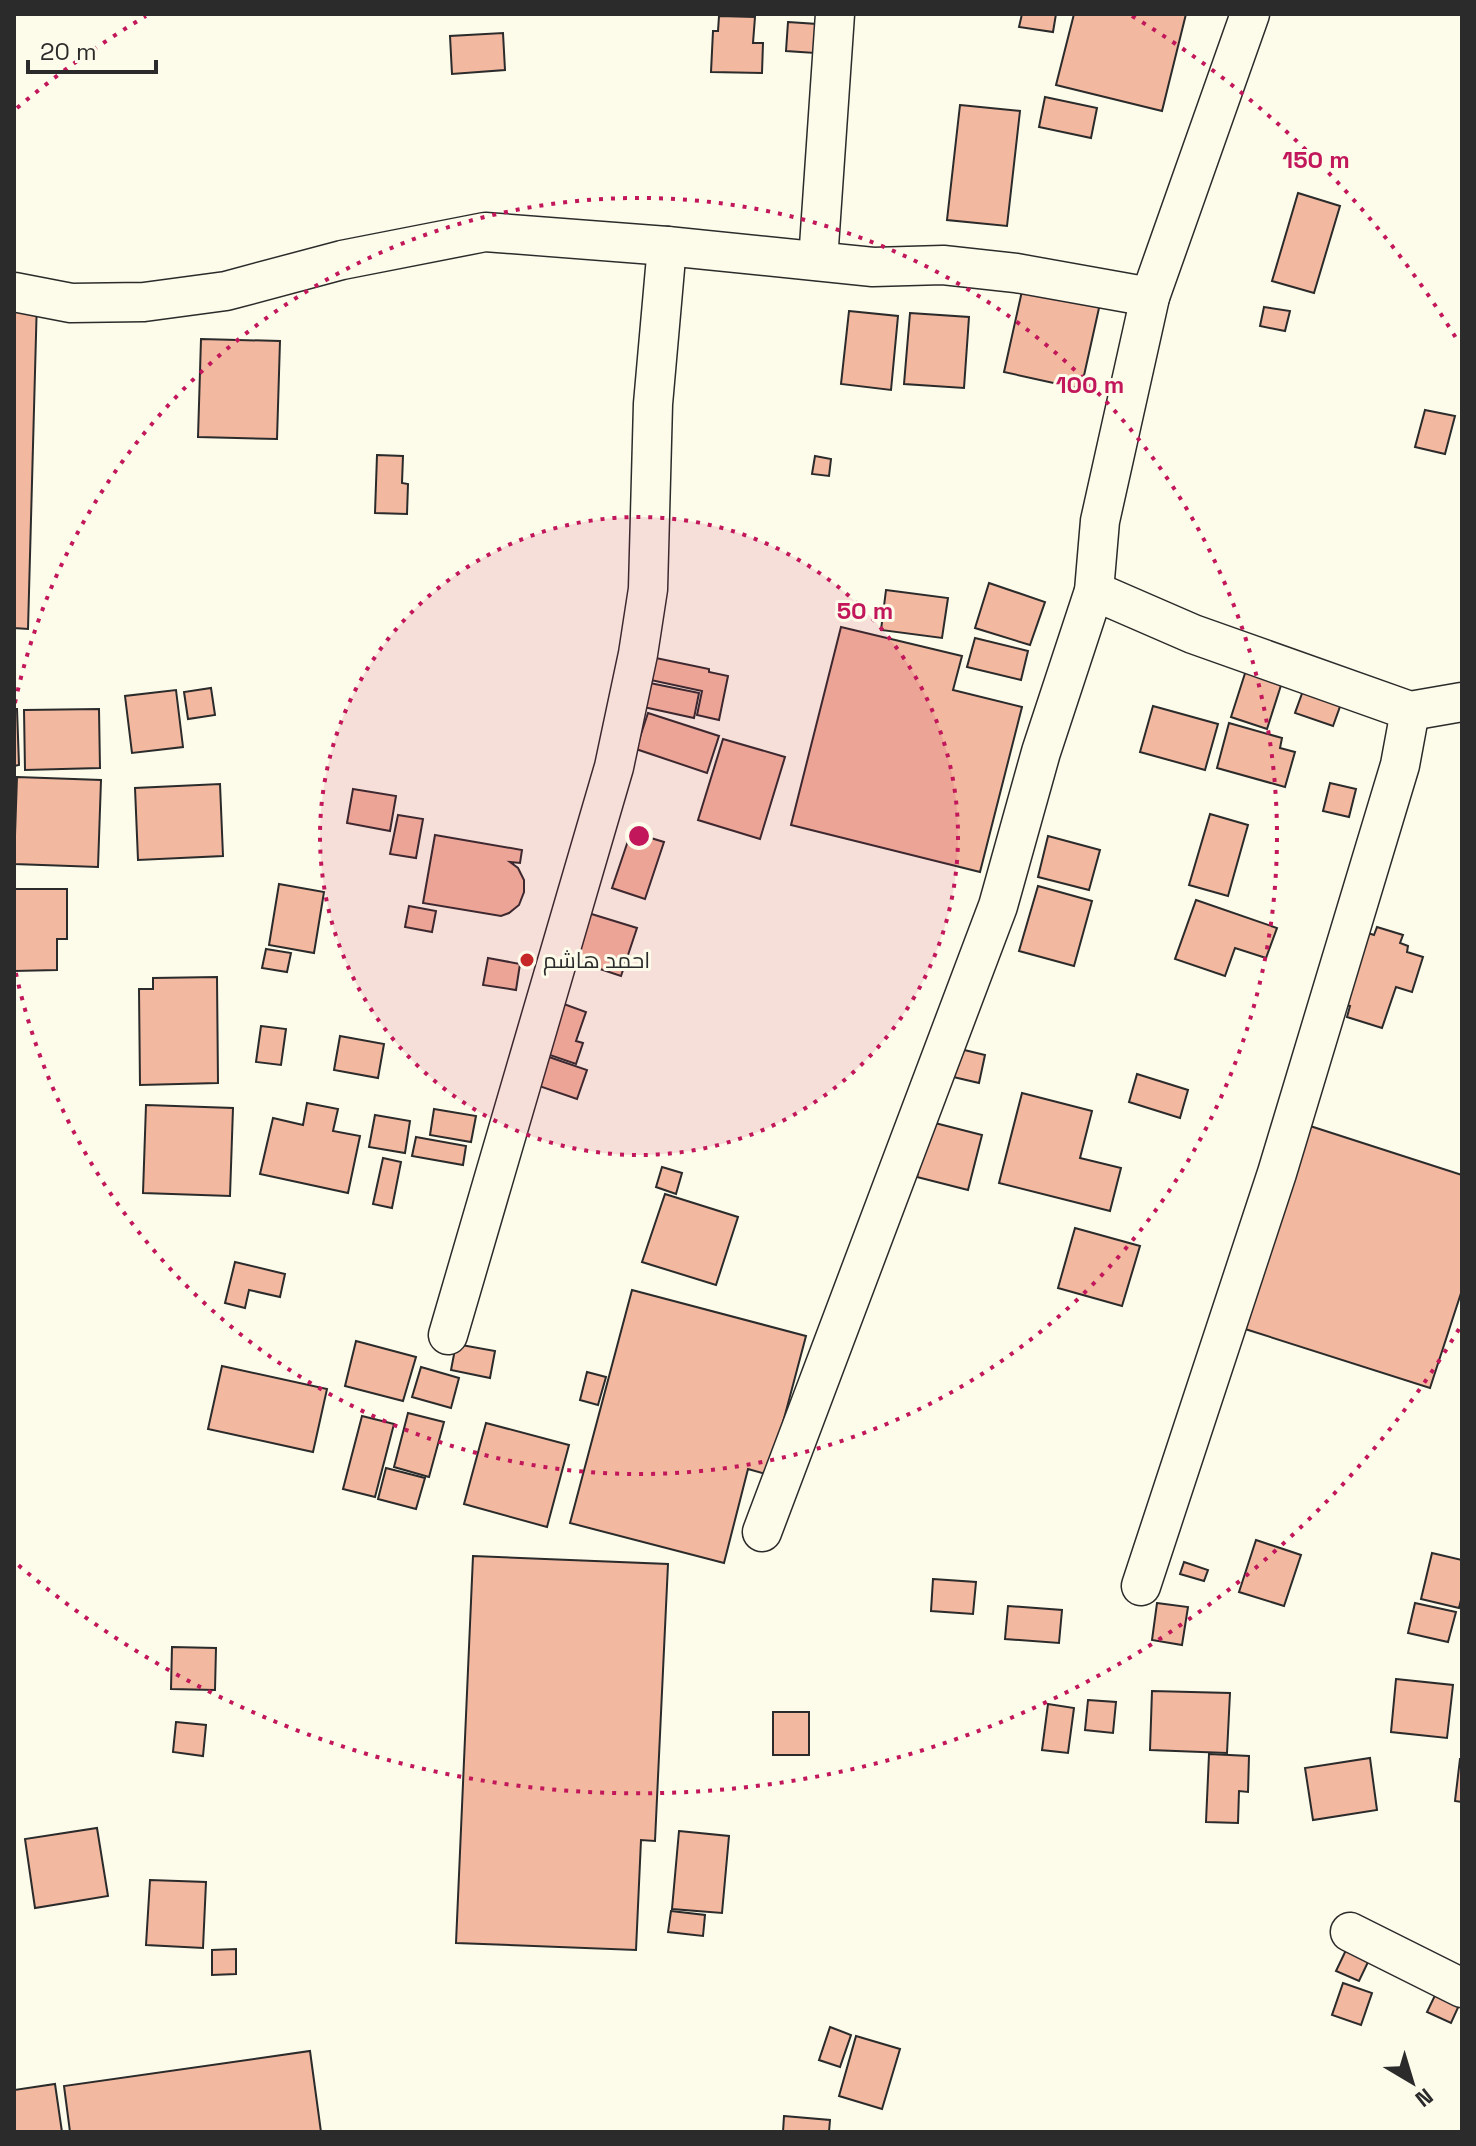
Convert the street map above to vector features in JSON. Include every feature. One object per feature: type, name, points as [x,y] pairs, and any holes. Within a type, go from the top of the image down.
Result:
[{"type":"street","points":[[818,261],[835,14]]},
{"type":"street","points":[[762,1532],[998,906],[1041,752],[1094,591],[1100,521],[1150,297],[1250,14]]},
{"type":"street","points":[[14,292],[71,303],[144,302],[226,291],[342,260],[485,232],[667,246],[873,267],[943,265],[1016,273],[1150,297]]},
{"type":"street","points":[[448,1335],[614,767],[638,654],[648,589],[653,404],[667,246]]},
{"type":"street","points":[[1094,591],[1193,634],[1410,711],[1462,702]]},
{"type":"street","points":[[1141,1586],[1277,1173],[1400,765],[1410,711]]},
{"type":"street","points":[[1350,1932],[1462,1988]]},
{"type":"building","points":[[1022,14],[1056,14],[1053,32],[1019,27]]},
{"type":"building","points":[[1074,14],[1186,14],[1162,111],[1056,85]]},
{"type":"building","points":[[719,16],[755,17],[753,43],[763,43],[762,73],[711,72],[713,31],[718,31]]},
{"type":"building","points":[[788,22],[817,24],[815,53],[786,51]]},
{"type":"building","points":[[503,33],[505,70],[452,74],[450,36]]},
{"type":"building","points":[[1045,97],[1097,108],[1091,138],[1039,127]]},
{"type":"building","points":[[960,105],[1020,111],[1007,226],[947,220]]},
{"type":"building","points":[[1298,193],[1340,206],[1314,293],[1272,281]]},
{"type":"building","points":[[1024,282],[1101,299],[1081,389],[1004,372]]},
{"type":"building","points":[[14,298],[37,299],[28,629],[14,628]]},
{"type":"building","points":[[1264,307],[1290,311],[1285,331],[1260,326]]},
{"type":"building","points":[[849,311],[898,316],[891,390],[841,384]]},
{"type":"building","points":[[910,313],[969,317],[964,388],[904,384]]},
{"type":"building","points":[[201,339],[280,341],[277,439],[198,437]]},
{"type":"building","points":[[1425,410],[1455,416],[1445,454],[1415,447]]},
{"type":"building","points":[[377,455],[403,456],[402,483],[408,484],[407,514],[375,513]]},
{"type":"building","points":[[815,456],[831,459],[829,476],[812,474]]},
{"type":"building","points":[[989,583],[1045,602],[1030,645],[975,628]]},
{"type":"building","points":[[886,590],[948,598],[942,638],[881,630]]},
{"type":"building","points":[[841,627],[962,656],[953,690],[1022,707],[980,872],[791,825]]},
{"type":"building","points":[[975,638],[1028,651],[1021,680],[967,667]]},
{"type":"building","points":[[651,657],[728,676],[719,720],[697,715],[702,691],[646,679]]},
{"type":"building","points":[[1248,664],[1284,676],[1267,729],[1231,717]]},
{"type":"building","points":[[645,682],[699,693],[694,718],[639,706]]},
{"type":"building","points":[[211,688],[215,715],[188,719],[184,692]]},
{"type":"building","points":[[1304,688],[1342,701],[1333,726],[1295,713]]},
{"type":"building","points":[[176,690],[183,747],[132,753],[125,696]]},
{"type":"building","points":[[1153,706],[1218,724],[1205,770],[1140,752]]},
{"type":"building","points":[[14,709],[17,709],[19,765],[14,766]]},
{"type":"building","points":[[99,709],[100,768],[25,770],[24,710]]},
{"type":"building","points":[[648,713],[719,736],[707,773],[636,749]]},
{"type":"building","points":[[1229,723],[1282,738],[1280,748],[1295,752],[1285,787],[1217,768]]},
{"type":"building","points":[[723,739],[785,757],[760,839],[698,820]]},
{"type":"building","points":[[17,777],[101,780],[98,867],[14,864]]},
{"type":"building","points":[[1330,783],[1356,789],[1349,817],[1323,811]]},
{"type":"building","points":[[220,784],[223,856],[138,860],[135,788]]},
{"type":"building","points":[[353,789],[396,796],[390,831],[347,823]]},
{"type":"building","points":[[1210,814],[1248,825],[1228,896],[1189,885]]},
{"type":"building","points":[[398,815],[423,819],[416,858],[390,854]]},
{"type":"building","points":[[631,832],[664,842],[645,899],[612,888]]},
{"type":"building","points":[[435,835],[522,850],[520,863],[510,862],[518,868],[524,880],[519,905],[501,916],[423,903]]},
{"type":"building","points":[[1048,836],[1100,850],[1089,890],[1038,877]]},
{"type":"building","points":[[279,884],[324,892],[314,953],[269,945]]},
{"type":"building","points":[[1038,886],[1092,901],[1074,966],[1019,951]]},
{"type":"building","points":[[14,889],[67,889],[67,939],[57,939],[57,970],[14,971]]},
{"type":"building","points":[[1196,900],[1277,928],[1266,958],[1235,948],[1225,976],[1175,959]]},
{"type":"building","points":[[409,906],[436,911],[432,932],[405,927]]},
{"type":"building","points":[[585,912],[637,928],[621,976],[570,959]]},
{"type":"building","points":[[1377,927],[1403,935],[1400,943],[1408,946],[1407,952],[1423,957],[1412,992],[1396,987],[1382,1028],[1347,1017],[1350,1006],[1339,1003],[1362,931],[1374,935]]},
{"type":"building","points":[[266,949],[291,953],[287,972],[262,968]]},
{"type":"building","points":[[488,958],[520,964],[516,990],[483,985]]},
{"type":"building","points":[[217,977],[218,1083],[140,1085],[139,989],[153,989],[153,978]]},
{"type":"building","points":[[561,1003],[586,1012],[576,1041],[583,1043],[576,1064],[544,1053]]},
{"type":"building","points":[[261,1026],[286,1029],[281,1065],[256,1062]]},
{"type":"building","points":[[340,1036],[384,1044],[378,1078],[334,1070]]},
{"type":"building","points":[[956,1048],[985,1055],[979,1083],[949,1076]]},
{"type":"building","points":[[549,1057],[587,1070],[577,1099],[539,1086]]},
{"type":"building","points":[[1137,1074],[1188,1090],[1180,1118],[1129,1102]]},
{"type":"building","points":[[1022,1093],[1092,1111],[1080,1158],[1121,1168],[1110,1211],[999,1183]]},
{"type":"building","points":[[307,1103],[338,1109],[333,1131],[360,1136],[348,1193],[260,1174],[273,1118],[303,1125]]},
{"type":"building","points":[[146,1105],[233,1108],[230,1196],[143,1193]]},
{"type":"building","points":[[434,1109],[476,1116],[471,1142],[430,1135]]},
{"type":"building","points":[[375,1115],[410,1121],[405,1153],[369,1147]]},
{"type":"building","points":[[931,1122],[982,1135],[968,1190],[917,1177]]},
{"type":"building","points":[[1307,1125],[1462,1175],[1462,1290],[1430,1388],[1242,1328]]},
{"type":"building","points":[[416,1137],[466,1146],[463,1165],[412,1156]]},
{"type":"building","points":[[383,1158],[401,1162],[392,1208],[373,1204]]},
{"type":"building","points":[[662,1167],[682,1173],[676,1194],[656,1187]]},
{"type":"building","points":[[665,1194],[738,1217],[716,1285],[642,1262]]},
{"type":"building","points":[[1075,1228],[1140,1246],[1122,1306],[1058,1288]]},
{"type":"building","points":[[235,1262],[285,1274],[280,1297],[249,1290],[245,1308],[225,1303]]},
{"type":"building","points":[[632,1290],[806,1336],[769,1475],[748,1469],[724,1563],[570,1523]]},
{"type":"building","points":[[356,1341],[416,1357],[403,1401],[345,1386]]},
{"type":"building","points":[[456,1344],[495,1351],[490,1378],[451,1370]]},
{"type":"building","points":[[222,1366],[327,1389],[313,1452],[208,1429]]},
{"type":"building","points":[[421,1367],[459,1378],[451,1408],[412,1397]]},
{"type":"building","points":[[587,1372],[606,1377],[598,1405],[580,1400]]},
{"type":"building","points":[[408,1413],[444,1422],[429,1477],[394,1467]]},
{"type":"building","points":[[362,1416],[394,1424],[375,1497],[343,1489]]},
{"type":"building","points":[[486,1423],[569,1445],[547,1527],[464,1504]]},
{"type":"building","points":[[386,1468],[425,1478],[416,1509],[378,1499]]},
{"type":"building","points":[[1256,1540],[1301,1555],[1284,1606],[1239,1592]]},
{"type":"building","points":[[1432,1553],[1462,1560],[1459,1608],[1421,1599]]},
{"type":"building","points":[[473,1556],[668,1564],[655,1841],[641,1840],[636,1950],[456,1943]]},
{"type":"building","points":[[1184,1562],[1208,1570],[1204,1581],[1180,1574]]},
{"type":"building","points":[[933,1579],[976,1582],[973,1614],[931,1611]]},
{"type":"building","points":[[1157,1603],[1188,1607],[1182,1645],[1152,1640]]},
{"type":"building","points":[[1415,1603],[1456,1612],[1448,1642],[1408,1633]]},
{"type":"building","points":[[1008,1606],[1062,1610],[1059,1643],[1005,1639]]},
{"type":"building","points":[[172,1647],[216,1648],[215,1690],[171,1689]]},
{"type":"building","points":[[1396,1679],[1453,1685],[1447,1738],[1391,1732]]},
{"type":"building","points":[[1152,1691],[1230,1693],[1227,1753],[1150,1750]]},
{"type":"building","points":[[1088,1700],[1116,1702],[1113,1733],[1085,1730]]},
{"type":"building","points":[[1048,1704],[1074,1708],[1068,1753],[1042,1750]]},
{"type":"building","points":[[773,1712],[809,1712],[809,1755],[773,1755]]},
{"type":"building","points":[[176,1722],[206,1725],[203,1756],[173,1752]]},
{"type":"building","points":[[1209,1754],[1249,1756],[1248,1792],[1239,1791],[1238,1823],[1206,1822]]},
{"type":"building","points":[[1370,1758],[1377,1810],[1313,1820],[1305,1768]]},
{"type":"building","points":[[1462,1759],[1462,1802],[1455,1801]]},
{"type":"building","points":[[97,1828],[108,1896],[35,1908],[25,1839]]},
{"type":"building","points":[[679,1831],[729,1836],[722,1913],[672,1909]]},
{"type":"building","points":[[150,1880],[206,1882],[203,1948],[146,1945]]},
{"type":"building","points":[[671,1911],[705,1915],[703,1936],[668,1932]]},
{"type":"building","points":[[236,1949],[236,1974],[212,1975],[212,1950]]},
{"type":"building","points":[[1346,1950],[1369,1960],[1359,1981],[1336,1971]]},
{"type":"building","points":[[1343,1983],[1372,1993],[1361,2025],[1332,2015]]},
{"type":"building","points":[[1438,1989],[1461,2001],[1451,2023],[1427,2012]]},
{"type":"building","points":[[830,2027],[851,2035],[840,2067],[819,2060]]},
{"type":"building","points":[[856,2036],[900,2049],[882,2109],[839,2096]]},
{"type":"building","points":[[310,2051],[321,2132],[70,2132],[64,2086]]},
{"type":"building","points":[[55,2084],[62,2132],[14,2132],[14,2090]]},
{"type":"building","points":[[784,2116],[830,2120],[829,2132],[783,2132]]},
{"type":"place","name":"احمد هاشم","points":[[527,960]]}]
